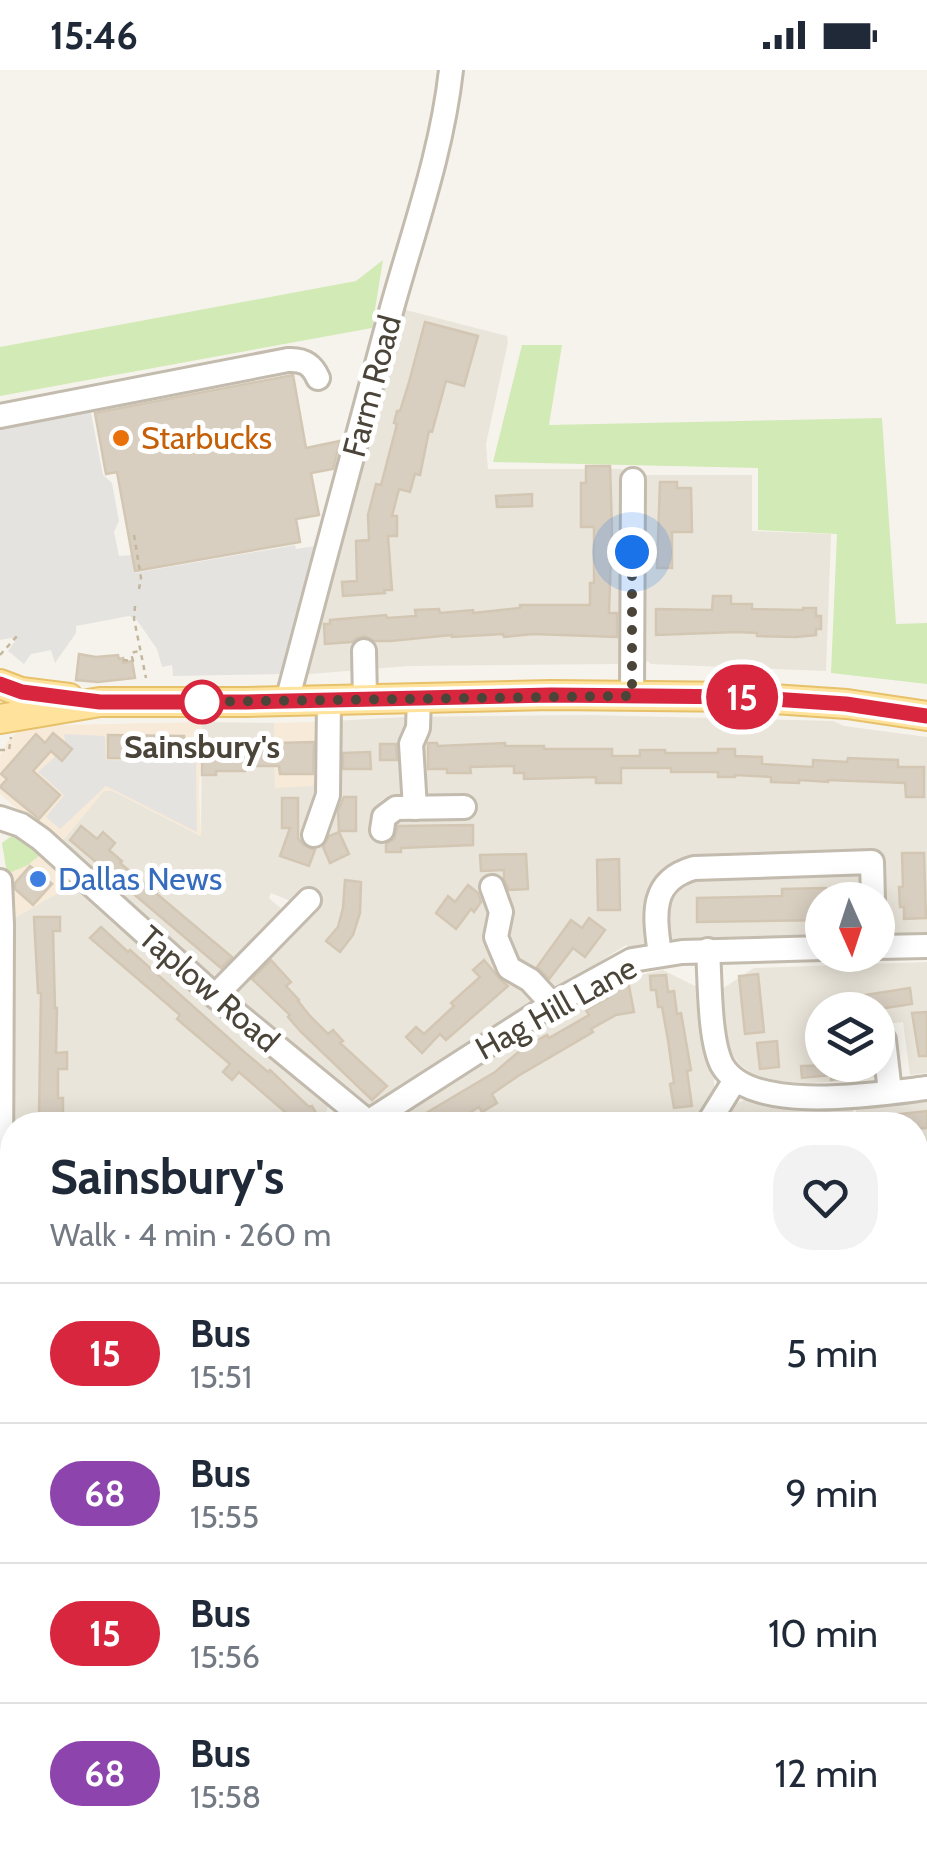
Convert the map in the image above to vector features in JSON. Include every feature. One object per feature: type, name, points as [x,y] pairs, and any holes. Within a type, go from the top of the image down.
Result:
[{"type":"main road","points":[[100,702],[0,719],[4,700],[0,687],[100,702],[745,697],[846,704],[927,716]]},
{"type":"street","name":"Farm Road","points":[[287,701],[393,304],[419,222],[451,70]]},
{"type":"street","points":[[0,416],[288,360],[304,361],[318,378]]},
{"type":"street","points":[[632,696],[633,480]]},
{"type":"street","points":[[364,651],[365,699]]},
{"type":"street","points":[[416,808],[411,744],[418,728],[420,697]]},
{"type":"street","points":[[314,835],[328,795],[329,700]]},
{"type":"street","points":[[382,830],[384,817],[396,808],[464,807]]},
{"type":"street","name":"Taplow Road","points":[[0,818],[48,831],[215,996],[351,1112]]},
{"type":"street","points":[[660,955],[656,922],[660,894],[670,880],[686,870],[872,862],[873,882]]},
{"type":"street","points":[[0,881],[1,1112]]},
{"type":"street","points":[[492,887],[501,912],[496,937],[509,968],[530,980],[552,1004]]},
{"type":"street","points":[[215,996],[310,900]]},
{"type":"street","points":[[895,947],[927,946]]},
{"type":"street","name":"Hag Hill Lane","points":[[379,1112],[552,1004],[632,960],[708,950],[805,948]]},
{"type":"street","points":[[708,950],[714,1040],[722,1064],[735,1080],[779,1096],[846,1096],[927,1088]]},
{"type":"street","points":[[716,1112],[735,1080]]},
{"type":"street","points":[[889,1082],[890,1092]]},
{"type":"path","points":[[134,535],[141,578],[139,590]]},
{"type":"path","points":[[135,606],[146,683]]},
{"type":"path","points":[[0,655],[18,635]]},
{"type":"path","points":[[123,660],[133,660],[132,653],[140,651]]},
{"type":"shaded area","points":[[402,309],[507,336],[486,444],[488,469],[622,469],[623,475],[752,475],[752,531],[831,534],[826,671],[647,661],[408,666],[298,675]]},
{"type":"shaded area","points":[[90,408],[103,475],[112,483],[119,521],[114,532],[119,556],[131,555],[134,573],[295,545],[296,549],[316,546],[289,667],[280,674],[173,676],[172,665],[162,667],[157,649],[136,619],[129,616],[76,626],[76,633],[55,663],[51,650],[31,654],[24,664],[8,651],[15,641],[0,640],[0,425]]},
{"type":"shaded area","points":[[587,715],[833,721],[844,726],[927,737],[927,934],[895,935],[895,882],[805,882],[805,939],[631,949],[626,945],[367,1109],[226,987],[305,907],[271,893],[269,898],[285,912],[217,980],[59,845],[103,791],[113,791],[201,836],[202,722],[274,723],[275,788],[319,732],[315,722]]},
{"type":"shaded area","points":[[202,722],[201,836],[113,791],[104,791],[59,845],[0,794],[0,756],[24,726]]},
{"type":"shaded area","points":[[315,722],[319,732],[319,778],[313,786],[275,788],[274,723]]},
{"type":"shaded area","points":[[64,734],[105,736],[106,760],[196,762],[197,832],[106,786],[60,829],[46,817],[64,795],[38,772],[66,747]]},
{"type":"shaded area","points":[[40,855],[72,885],[11,920],[7,874]]},
{"type":"shaded area","points":[[72,885],[329,1103],[326,1112],[11,1112],[11,920]]},
{"type":"shaded area","points":[[927,962],[927,1073],[910,1075],[903,1022],[895,1023],[895,992],[805,992],[805,1082],[828,1082],[809,1083],[771,1081],[757,1077],[740,1065],[727,1047],[722,989],[754,968],[805,966],[805,972],[895,972],[895,963]]},
{"type":"shaded area","points":[[628,969],[631,977],[663,970],[699,988],[703,1039],[713,1067],[715,1099],[704,1112],[400,1112]]},
{"type":"shaded area","points":[[927,1095],[927,1112],[856,1112],[855,1103]]},
{"type":"shaded area","points":[[750,1097],[852,1104],[853,1112],[726,1112]]},
{"type":"green space","points":[[383,260],[372,328],[0,396],[0,347],[356,281]]},
{"type":"green space","points":[[522,345],[562,345],[549,425],[882,418],[896,624],[927,623],[927,684],[831,673],[837,534],[758,530],[758,468],[493,462]]},
{"type":"green space","points":[[18,836],[40,855],[7,874],[2,843]]},
{"type":"building","points":[[425,322],[478,336],[464,386],[446,381],[432,432],[429,431],[420,475],[415,474],[410,492],[399,489],[392,516],[397,516],[397,536],[388,536],[392,590],[343,596],[342,582],[357,581],[356,541],[369,540],[368,515],[376,484],[381,485],[397,411]]},
{"type":"building","points":[[293,375],[306,448],[340,441],[333,469],[311,473],[319,515],[296,519],[300,542],[135,571],[117,472],[106,474],[95,413]]},
{"type":"building","points":[[586,466],[610,466],[609,613],[617,613],[617,637],[503,634],[374,641],[365,636],[352,642],[325,644],[324,624],[330,624],[330,620],[416,616],[415,610],[473,613],[520,605],[590,605],[594,527],[581,527],[581,483],[586,483]]},
{"type":"building","points":[[660,482],[677,482],[677,488],[691,488],[692,532],[672,532],[672,568],[657,568]]},
{"type":"building","points":[[532,494],[532,506],[497,507],[496,496]]},
{"type":"building","points":[[713,596],[731,596],[731,604],[752,604],[752,609],[816,608],[816,616],[821,616],[821,629],[816,629],[816,635],[796,637],[737,632],[656,635],[656,609],[712,610]]},
{"type":"building","points":[[79,654],[118,655],[123,663],[132,661],[135,678],[76,680]]},
{"type":"building","points":[[53,733],[72,749],[62,761],[51,751],[33,771],[60,795],[39,819],[0,787],[7,779],[1,774],[36,734],[45,743]]},
{"type":"building","points":[[108,735],[184,736],[184,745],[314,742],[313,774],[280,774],[279,766],[245,766],[245,771],[202,775],[202,759],[108,758]]},
{"type":"building","points":[[428,743],[612,749],[612,756],[640,756],[640,750],[718,753],[718,749],[735,749],[735,756],[762,757],[762,764],[813,767],[813,760],[898,760],[898,767],[924,767],[924,797],[906,797],[905,783],[771,782],[771,777],[718,777],[718,772],[671,772],[671,768],[621,768],[621,783],[596,783],[596,777],[524,779],[524,773],[514,773],[514,766],[470,767],[471,773],[447,773],[447,769],[428,769]]},
{"type":"building","points":[[380,744],[396,744],[397,760],[380,760]]},
{"type":"building","points":[[370,752],[371,769],[343,769],[343,753]]},
{"type":"building","points":[[344,797],[356,797],[356,831],[339,831],[338,811]]},
{"type":"building","points":[[282,798],[298,798],[298,838],[315,850],[309,866],[280,856],[290,828],[282,828]]},
{"type":"building","points":[[473,825],[473,845],[386,852],[386,844],[394,839],[398,826]]},
{"type":"building","points":[[81,826],[97,839],[103,832],[115,843],[109,850],[120,863],[232,957],[221,968],[70,840]]},
{"type":"building","points":[[339,832],[349,854],[330,863],[323,847],[329,836]]},
{"type":"building","points":[[902,853],[924,853],[926,918],[904,919],[899,887],[903,887]]},
{"type":"building","points":[[526,854],[528,889],[509,890],[504,870],[481,871],[480,855]]},
{"type":"building","points":[[619,859],[620,910],[598,910],[597,860]]},
{"type":"building","points":[[30,866],[52,884],[33,905],[15,889],[15,883]]},
{"type":"building","points":[[345,880],[361,882],[360,913],[353,935],[340,952],[326,941],[338,927]]},
{"type":"building","points":[[468,885],[478,893],[481,902],[456,929],[436,913],[448,896],[455,902]]},
{"type":"building","points":[[805,888],[805,920],[697,922],[697,898],[782,896],[782,889]]},
{"type":"building","points":[[34,917],[60,917],[60,931],[53,931],[56,1053],[67,1052],[67,1069],[58,1069],[58,1098],[63,1098],[63,1112],[39,1112]]},
{"type":"building","points":[[589,918],[605,930],[585,957],[573,948],[549,979],[537,967],[571,920],[582,928]]},
{"type":"building","points":[[101,927],[315,1112],[285,1112],[239,1072],[232,1080],[223,1072],[230,1064],[90,938]]},
{"type":"building","points":[[271,960],[291,982],[286,986],[310,1016],[328,1034],[333,1030],[343,1041],[340,1043],[387,1086],[372,1100],[252,979]]},
{"type":"building","points":[[484,960],[508,986],[446,1040],[440,1034],[422,1053],[406,1037],[416,1027],[424,1034],[454,1006],[451,1003],[480,977],[473,970]]},
{"type":"building","points":[[758,974],[764,1032],[745,1034],[739,976]]},
{"type":"building","points":[[666,975],[668,992],[674,991],[677,1014],[681,1013],[691,1070],[687,1071],[692,1106],[674,1108],[662,1007],[658,1007],[656,990],[651,990],[650,976]]},
{"type":"building","points":[[629,986],[634,1012],[616,1015],[518,1076],[492,1094],[497,1103],[482,1112],[479,1107],[471,1112],[428,1112],[495,1072],[522,1049],[589,1015],[586,1010],[611,996],[610,990]]},
{"type":"building","points":[[910,988],[912,1004],[895,1007],[895,992],[884,992]]},
{"type":"building","points":[[927,1012],[927,1056],[919,1056],[912,1013]]},
{"type":"building","points":[[777,1041],[779,1067],[760,1069],[757,1043]]},
{"type":"bus line","name":"15","points":[[0,684],[22,692],[100,702],[551,695],[745,697],[846,704],[927,716]]},
{"type":"place","name":"Starbucks","points":[[121,438]]},
{"type":"place","name":"Sainsbury's","points":[[202,702]]},
{"type":"place","name":"Dallas News","points":[[38,879]]},
{"type":"route","points":[[202,702],[198,702],[632,696],[632,552]]}]
